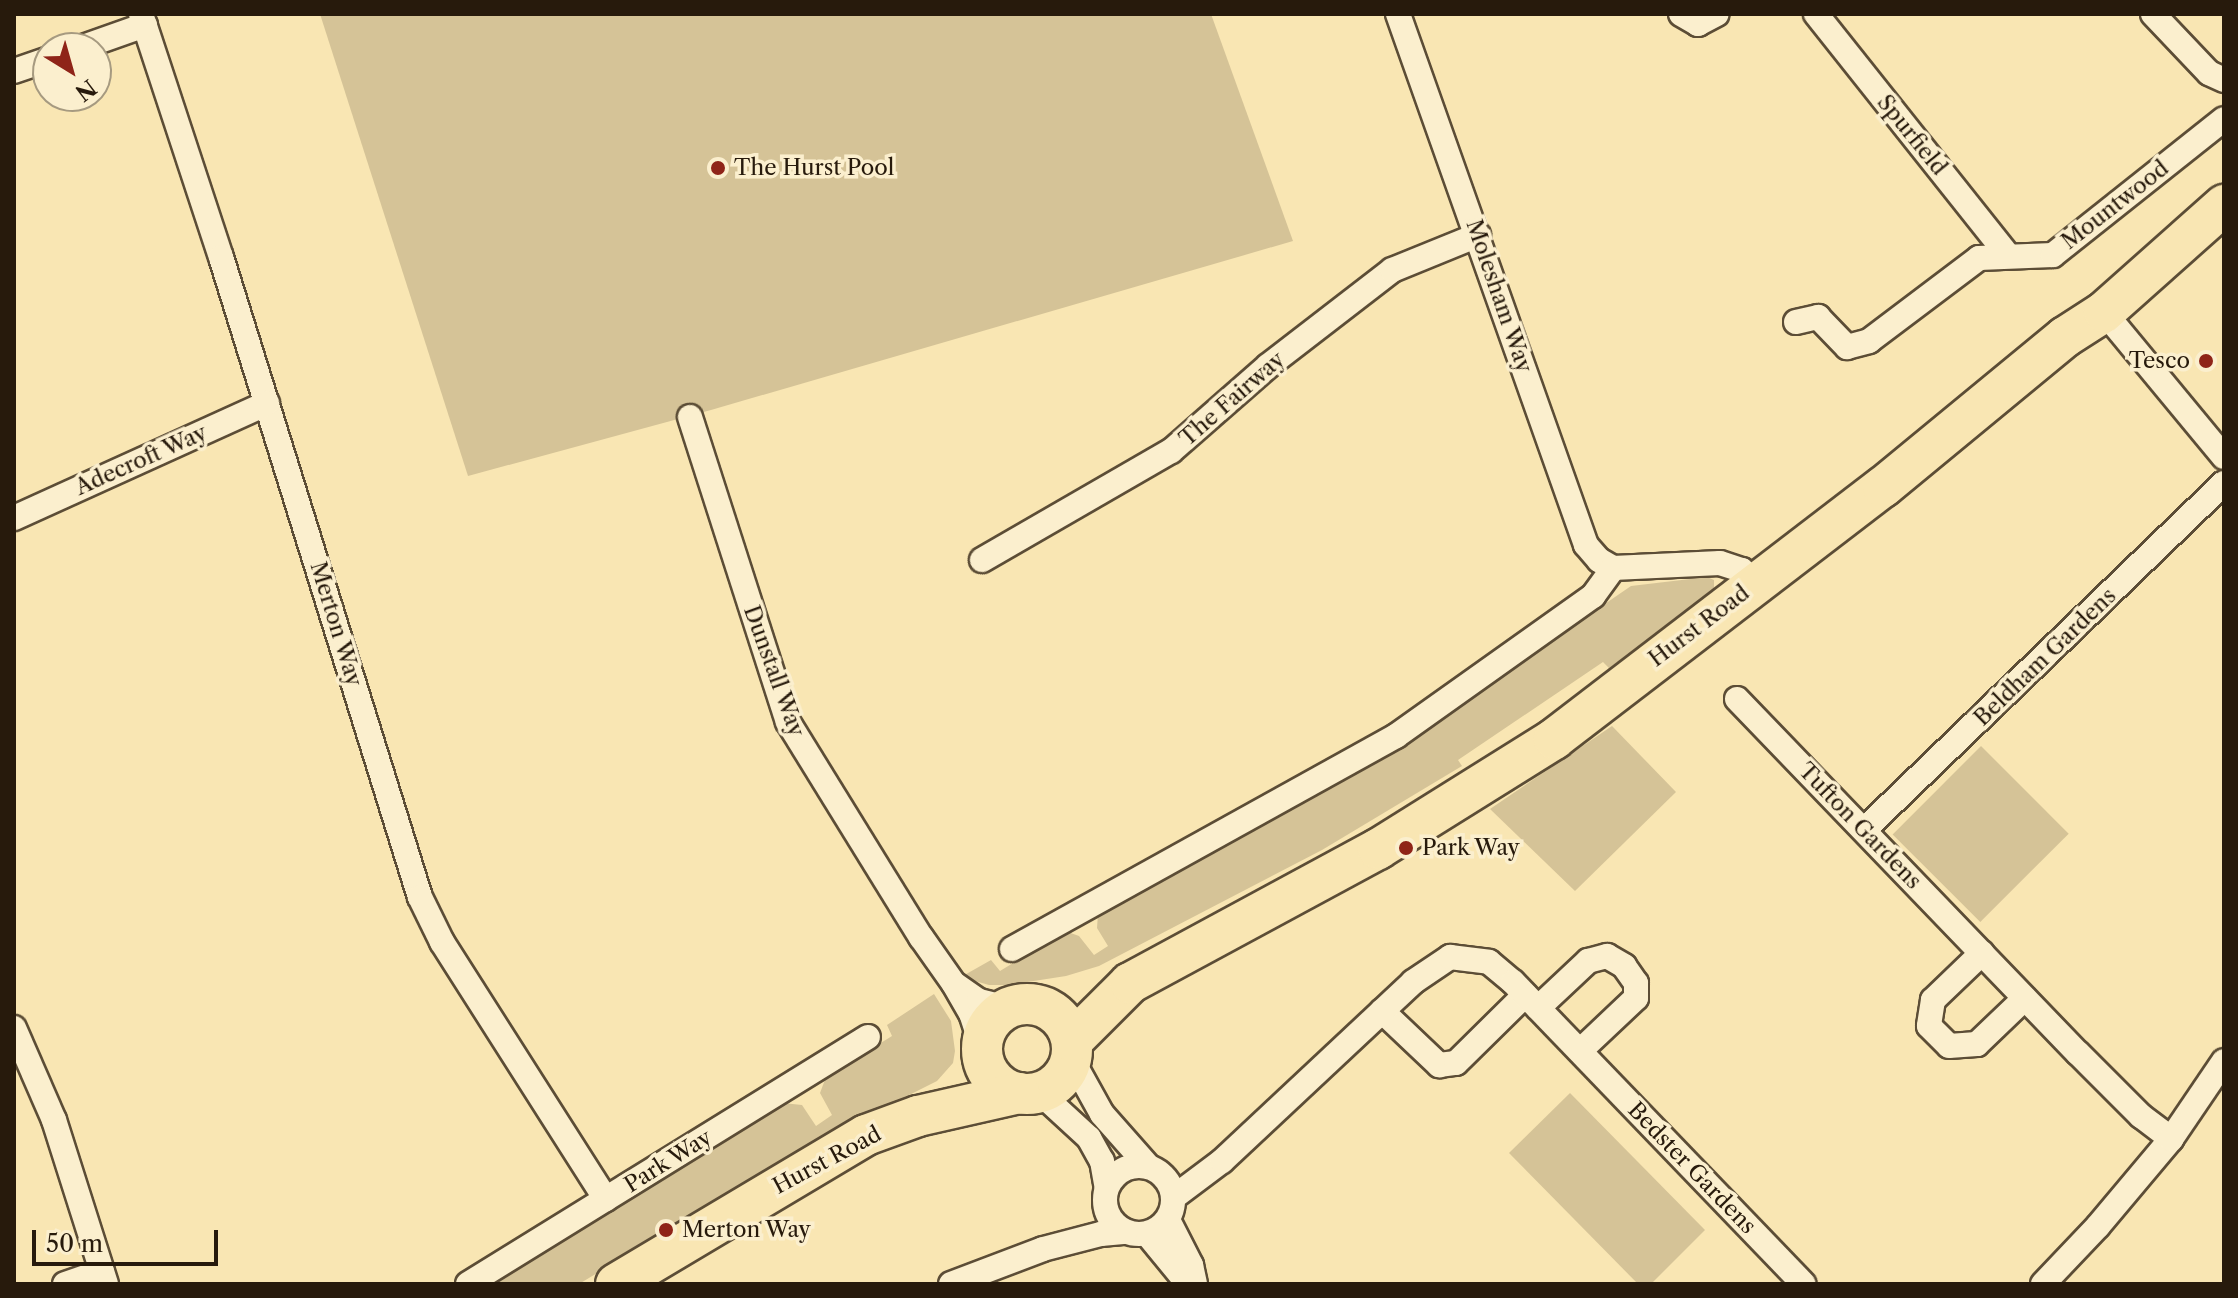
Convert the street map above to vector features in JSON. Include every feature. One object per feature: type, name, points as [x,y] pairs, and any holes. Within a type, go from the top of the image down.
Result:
[{"type":"main road","name":"Hurst Road","points":[[1016,1006],[1130,983],[1378,849],[1554,739],[1883,487],[2065,337],[2104,312],[2224,205]]},
{"type":"main road","name":"Hurst Road","points":[[1071,1050],[1130,983]]},
{"type":"main road","points":[[1016,1006],[1054,1012],[1064,1023],[1071,1050],[1060,1080],[1029,1092],[994,1080],[982,1052],[989,1024],[1016,1006]]},
{"type":"main road","name":"Hurst Road","points":[[918,1116],[982,1052]]},
{"type":"main road","name":"Hurst Road","points":[[616,1284],[866,1135],[918,1116],[1029,1092]]},
{"type":"street","name":"Molesham Way","points":[[1398,14],[1586,545],[1599,560],[1613,568]]},
{"type":"street","points":[[1681,14],[1698,24],[1717,14]]},
{"type":"street","name":"Spurfield","points":[[1816,14],[2008,255]]},
{"type":"street","points":[[2153,14],[2209,73],[2224,80]]},
{"type":"street","points":[[112,33],[143,19]]},
{"type":"street","name":"Merton Way","points":[[143,19],[426,909],[442,942],[606,1199]]},
{"type":"street","name":"Mountwood","points":[[1796,322],[1818,317],[1847,347],[1869,341],[1979,258],[2053,255],[2224,119]]},
{"type":"street","name":"The Fairway","points":[[982,560],[1171,451],[1268,366],[1392,270],[1478,235]]},
{"type":"street","points":[[2104,312],[2224,457]]},
{"type":"street","name":"Adecroft Way","points":[[14,518],[267,403]]},
{"type":"street","name":"Dunstall Way","points":[[690,417],[788,722],[912,924],[954,984],[971,1013],[982,1052]]},
{"type":"street","name":"Beldham Gardens","points":[[1864,830],[2224,483]]},
{"type":"street","points":[[1012,949],[1396,736],[1593,596],[1613,568],[1720,563],[1742,570],[1754,585]]},
{"type":"street","name":"Tufton Gardens","points":[[1737,699],[2141,1116],[2171,1139]]},
{"type":"street","points":[[1982,953],[1933,1000],[1929,1026],[1949,1046],[1977,1044],[2025,998]]},
{"type":"street","points":[[1382,1011],[1439,1065],[1456,1063],[1532,1001],[1588,961],[1607,956],[1624,966],[1636,983],[1636,998],[1580,1051]]},
{"type":"street","name":"Bedster Gardens","points":[[1171,1208],[1413,982],[1450,957],[1489,962],[1532,1001],[1804,1284]]},
{"type":"street","name":"Dunstall Way","points":[[954,984],[979,1001],[1016,1006]]},
{"type":"street","points":[[14,1028],[54,1120],[104,1278],[65,1284]]},
{"type":"street","name":"Park Way","points":[[468,1284],[868,1037]]},
{"type":"street","points":[[1071,1050],[1102,1114],[1172,1187],[1171,1208],[1195,1284]]},
{"type":"street","points":[[2043,1284],[2098,1226],[2171,1139],[2224,1061]]},
{"type":"street","points":[[1029,1092],[1089,1138],[1102,1161],[1110,1219],[1137,1233],[1188,1284]]},
{"type":"street","points":[[1043,1249],[1091,1216],[1119,1172],[1222,1161]]},
{"type":"street","points":[[951,1284],[1043,1249],[1101,1234],[1137,1233],[1171,1208]]},
{"type":"shaded area","points":[[320,14],[1211,14],[1293,241],[711,410],[468,476]]},
{"type":"shaded area","points":[[1707,577],[1714,580],[1714,594],[1609,668],[1603,662],[1458,760],[1462,766],[1322,850],[1099,966],[1066,976],[1008,985],[989,985],[961,977],[991,960],[1000,971],[1065,931],[1079,936],[1094,955],[1108,946],[1097,928],[1098,914],[1103,908],[1379,759],[1631,586]]},
{"type":"shaded area","points":[[1612,726],[1676,792],[1575,891],[1490,809]]},
{"type":"shaded area","points":[[1981,746],[2069,834],[1980,922],[1893,834]]},
{"type":"shaded area","points":[[934,994],[951,1021],[955,1051],[953,1063],[937,1081],[804,1148],[579,1284],[489,1284],[783,1103],[802,1105],[816,1126],[832,1115],[820,1093],[826,1077],[892,1036],[887,1025]]},
{"type":"shaded area","points":[[1570,1093],[1705,1230],[1651,1284],[1638,1284],[1509,1153]]},
{"type":"place","name":"The Hurst Pool","points":[[718,168]]},
{"type":"place","name":"Tesco","points":[[2206,361]]},
{"type":"place","name":"Park Way","points":[[1406,848]]},
{"type":"place","name":"Merton Way","points":[[666,1230]]}]
